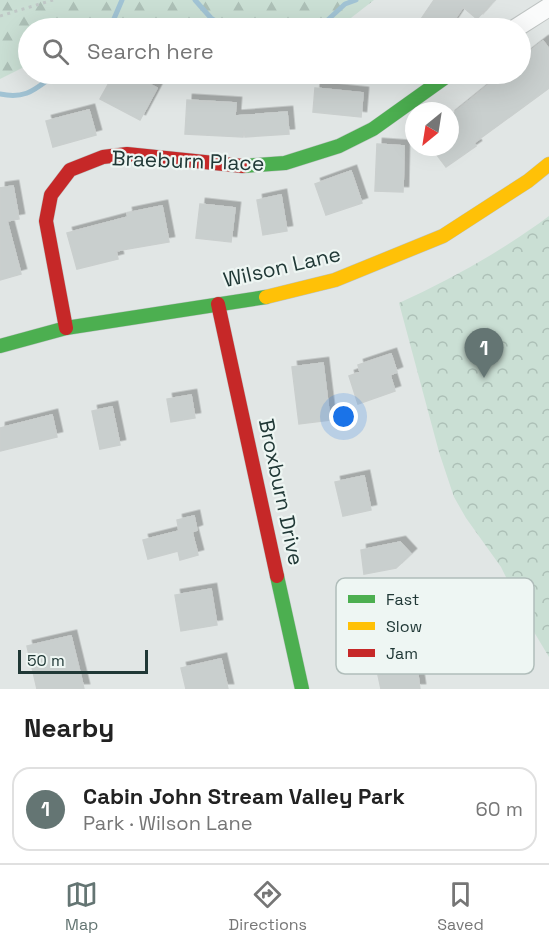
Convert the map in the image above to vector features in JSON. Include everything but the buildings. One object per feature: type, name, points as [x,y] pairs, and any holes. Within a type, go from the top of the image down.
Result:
[{"type":"street","points":[[531,18],[549,7]]},
{"type":"street","name":"Braeburn Place","points":[[66,328],[46,221],[51,195],[70,170],[103,157],[126,154],[249,167],[285,163],[339,147],[373,129],[436,84]]},
{"type":"street","name":"Wilson Lane","points":[[0,346],[66,328],[266,297],[335,280],[443,236],[528,181],[549,164]]},
{"type":"street","name":"Broxburn Drive","points":[[218,304],[302,689]]},
{"type":"path","points":[[0,16],[53,0]]},
{"type":"green space","points":[[0,0],[374,0],[351,18],[18,18],[18,70],[0,79]]},
{"type":"green space","points":[[549,216],[549,657],[534,632],[534,578],[506,578],[454,497],[439,452],[399,303],[476,264]]},
{"type":"waterway","points":[[114,18],[122,0]]},
{"type":"waterway","points":[[195,0],[211,18]]},
{"type":"waterway","points":[[330,18],[345,4],[356,0]]},
{"type":"waterway","points":[[0,94],[24,94],[42,84]]},
{"type":"traffic: fast","points":[[243,166],[285,163],[339,146],[373,129],[436,84]]},
{"type":"traffic: fast","points":[[0,346],[66,328],[266,297]]},
{"type":"traffic: fast","points":[[277,576],[302,689]]},
{"type":"traffic: slow","points":[[266,297],[335,280],[443,236],[528,181],[549,164]]},
{"type":"traffic: jam","points":[[66,328],[46,221],[51,195],[70,170],[103,157],[127,154],[243,166]]},
{"type":"traffic: jam","points":[[218,304],[277,576]]},
{"type":"place","name":"Cabin John Stream Valley Park","points":[[484,378]]}]
